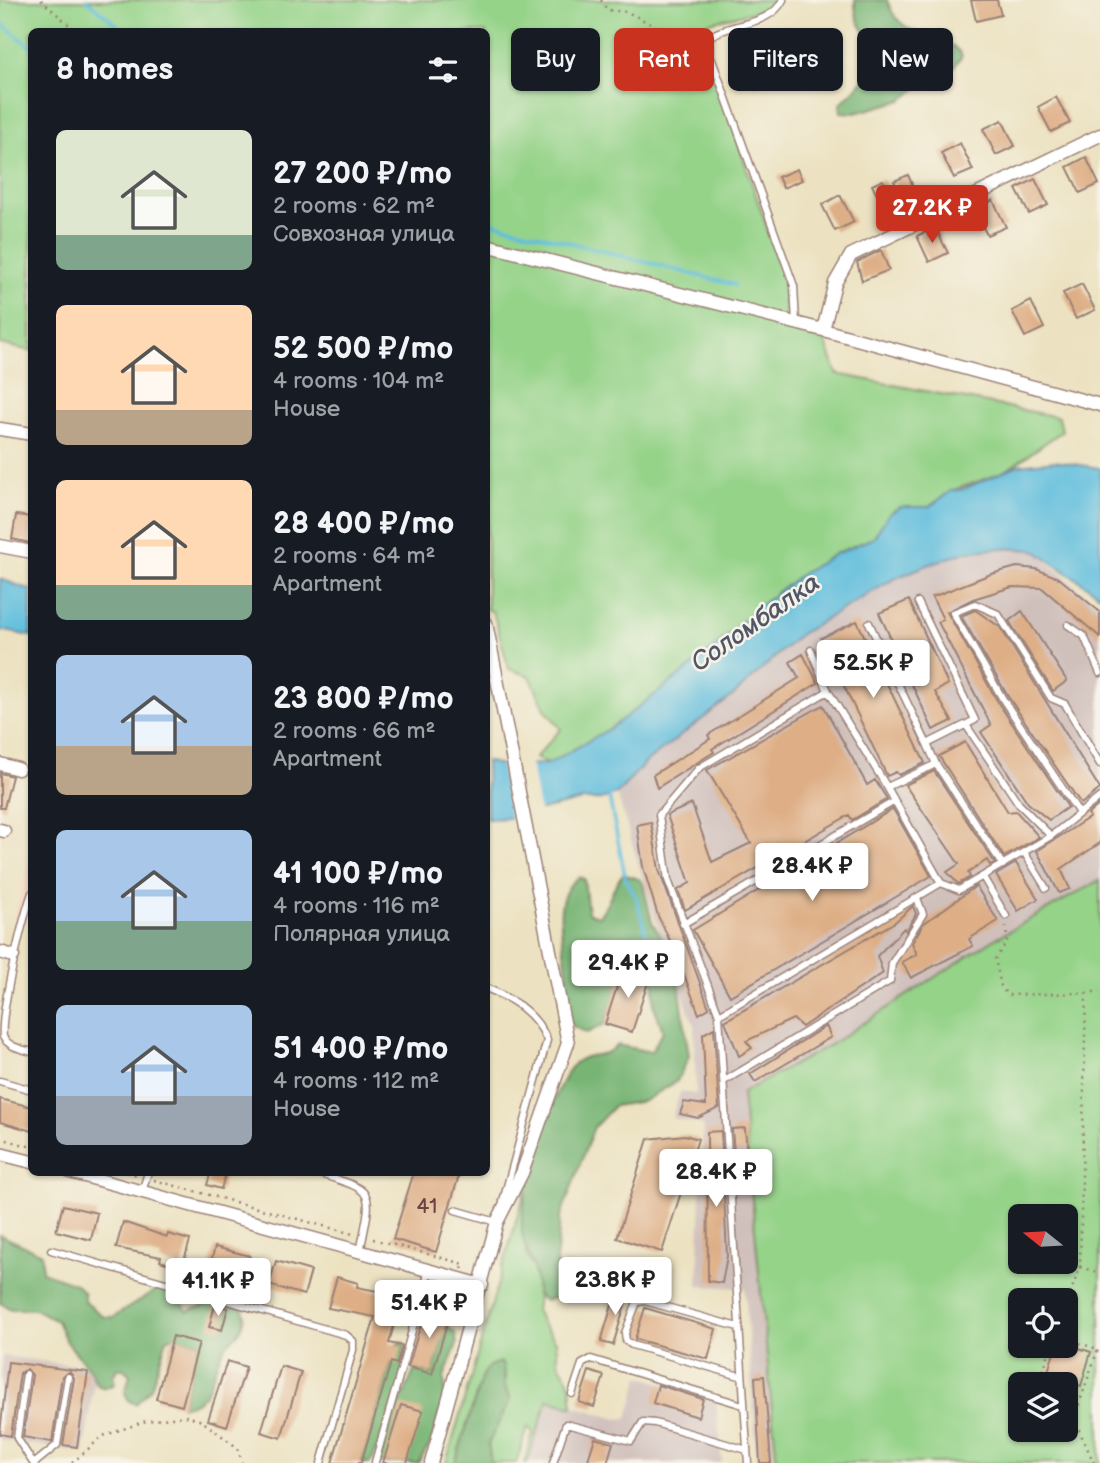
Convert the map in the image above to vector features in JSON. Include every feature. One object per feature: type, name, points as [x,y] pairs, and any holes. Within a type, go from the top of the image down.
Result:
[{"type":"street","points":[[823,330],[835,283],[851,255],[1100,135]]},
{"type":"street","points":[[490,246],[823,330],[1100,405]]},
{"type":"street","points":[[0,429],[28,433]]},
{"type":"street","points":[[0,546],[28,551]]},
{"type":"street","points":[[431,1463],[497,1222],[522,1173],[568,1043],[490,642]]},
{"type":"street","points":[[0,764],[18,769]]},
{"type":"street","points":[[0,952],[13,956]]},
{"type":"street","points":[[0,1154],[28,1161]]},
{"type":"street","points":[[84,1176],[482,1284]]},
{"type":"lane","points":[[714,34],[768,17],[777,11],[783,0]]},
{"type":"lane","points":[[714,65],[794,286],[796,323]]},
{"type":"lane","points":[[919,602],[975,720],[927,744]]},
{"type":"lane","points":[[1079,813],[1004,701],[953,613],[975,604],[998,614],[1051,698],[1065,704],[1100,764]]},
{"type":"lane","points":[[869,623],[936,764],[1003,865]]},
{"type":"lane","points":[[1068,625],[1084,636],[1100,673]]},
{"type":"lane","points":[[811,650],[828,691],[942,883],[959,890],[983,877],[1051,836],[1100,797]]},
{"type":"lane","points":[[748,1463],[740,1376],[726,1080],[719,1015],[668,880],[659,815],[699,768],[828,691]]},
{"type":"lane","points":[[966,725],[1019,804],[1051,836]]},
{"type":"lane","points":[[887,787],[936,764]]},
{"type":"lane","points":[[683,924],[895,801]]},
{"type":"lane","points":[[1024,852],[1046,888]]},
{"type":"lane","points":[[983,877],[1006,916]]},
{"type":"lane","points":[[719,1015],[942,883]]},
{"type":"lane","points":[[726,1080],[890,981],[892,962],[923,914],[917,898]]},
{"type":"lane","points":[[28,913],[2,993],[0,1027],[4,1038],[12,1046],[28,1051]]},
{"type":"lane","points":[[455,1210],[497,1222],[547,1040],[541,1026],[524,1008],[490,990]]},
{"type":"lane","points":[[0,1081],[28,1089]]},
{"type":"lane","points":[[142,1192],[147,1176]]},
{"type":"lane","points":[[327,1176],[358,1186],[370,1202],[360,1252]]},
{"type":"lane","points":[[51,1251],[346,1335],[353,1341],[354,1350],[321,1463]]},
{"type":"lane","points":[[376,1462],[429,1270]]},
{"type":"lane","points":[[738,1327],[645,1301],[637,1303],[625,1334],[626,1341],[632,1345],[740,1376]]},
{"type":"lane","points":[[572,1394],[582,1364],[591,1359],[743,1405]]},
{"type":"lane","points":[[26,1374],[17,1438],[34,1463],[57,1445],[68,1377]]},
{"type":"lane","points":[[553,1463],[566,1424],[631,1441],[643,1422],[655,1423],[747,1450]]},
{"type":"path","points":[[41,0],[72,28]]},
{"type":"path","points":[[601,0],[607,10],[627,12],[659,28]]},
{"type":"path","points":[[1006,916],[1006,942],[995,959],[1001,986],[1007,995],[1100,991]]},
{"type":"path","points":[[1072,1288],[1080,1267],[1086,993]]},
{"type":"path","points":[[0,1138],[28,1146]]},
{"type":"path","points":[[150,1176],[464,1264],[460,1279]]},
{"type":"path","points":[[1080,1267],[1100,1273]]},
{"type":"path","points":[[1078,1343],[1098,1349],[1078,1407]]},
{"type":"path","points":[[72,1463],[103,1436],[146,1421],[187,1416],[202,1421],[238,1448],[242,1463]]},
{"type":"path","points":[[1078,1428],[1094,1463]]},
{"type":"shaded area","points":[[1000,548],[1034,550],[1100,607],[1100,880],[991,941],[830,1045],[742,1093],[775,1463],[757,1463],[745,1288],[698,1286],[703,1125],[672,1118],[680,1092],[696,1094],[694,1025],[656,921],[617,794],[645,763],[735,694],[799,635],[894,579],[950,556]]},
{"type":"shaded area","points":[[28,869],[28,920],[14,916]]},
{"type":"shaded area","points":[[2,1356],[96,1368],[84,1452],[0,1440]]},
{"type":"shaded area","points":[[640,1376],[716,1401],[722,1463],[527,1463],[548,1398],[617,1419],[628,1418]]},
{"type":"green space","points":[[0,0],[775,0],[766,9],[710,22],[706,28],[614,28],[614,91],[714,91],[714,73],[784,277],[785,328],[823,335],[837,374],[1059,417],[1062,431],[1004,472],[951,491],[929,507],[900,507],[889,514],[873,538],[835,554],[778,591],[704,657],[611,728],[548,764],[535,758],[561,729],[545,709],[530,676],[509,669],[493,612],[490,610],[490,28],[28,28],[28,350],[0,344]]},
{"type":"green space","points":[[855,0],[887,0],[894,15],[909,28],[863,28],[855,9]]},
{"type":"green space","points":[[953,46],[962,56],[953,67]]},
{"type":"green space","points":[[857,87],[857,91],[913,91],[902,100],[855,113],[841,112],[840,104]]},
{"type":"green space","points":[[623,874],[639,879],[643,884],[652,922],[676,962],[689,1056],[677,1081],[644,1101],[614,1106],[594,1127],[560,1218],[556,1263],[562,1276],[562,1287],[554,1298],[545,1301],[537,1295],[534,1268],[522,1232],[531,1170],[556,1095],[565,1076],[580,1059],[607,1052],[618,1045],[651,1052],[663,1031],[654,1006],[654,980],[624,968],[605,1024],[587,1033],[574,1027],[568,1019],[566,964],[560,917],[564,895],[579,877],[584,879],[588,913],[599,916]]},
{"type":"green space","points":[[1100,880],[1100,1463],[777,1463],[742,1093],[830,1045],[991,941]]},
{"type":"green space","points":[[525,1190],[522,1227],[527,1257],[534,1268],[538,1297],[536,1310],[556,1341],[558,1361],[571,1386],[573,1407],[548,1399],[527,1463],[524,1463],[533,1432],[528,1427],[516,1463],[491,1463],[488,1444],[510,1397],[505,1387],[505,1374],[477,1392],[455,1463],[446,1463]]},
{"type":"green space","points":[[0,1235],[42,1254],[42,1272],[76,1284],[84,1293],[84,1301],[104,1317],[113,1317],[160,1288],[177,1293],[187,1311],[218,1301],[242,1308],[245,1315],[242,1327],[220,1355],[207,1391],[193,1403],[182,1406],[199,1343],[173,1336],[167,1339],[151,1388],[136,1404],[129,1401],[125,1393],[130,1375],[124,1369],[117,1369],[113,1376],[115,1384],[105,1388],[97,1385],[90,1370],[66,1341],[57,1321],[35,1309],[11,1309],[0,1303]]},
{"type":"green space","points":[[446,1326],[455,1332],[457,1344],[444,1377],[445,1394],[432,1441],[418,1463],[379,1463],[388,1429],[413,1373],[416,1370],[432,1374]]},
{"type":"green space","points":[[402,1342],[405,1344],[399,1398],[394,1402],[373,1459],[370,1463],[361,1463],[396,1345]]},
{"type":"green space","points":[[500,1362],[503,1365],[505,1387],[510,1401],[488,1444],[491,1462],[455,1463],[482,1377],[489,1366]]},
{"type":"water","name":"Соломбалка","points":[[1055,461],[1100,468],[1100,595],[1034,550],[1000,548],[965,552],[922,567],[894,579],[799,635],[735,694],[645,763],[617,794],[508,818],[490,819],[490,762],[500,765],[548,764],[611,728],[704,657],[757,608],[800,575],[835,554],[873,538],[889,514],[901,507],[929,507],[951,491],[964,489],[1018,465]]},
{"type":"water","points":[[0,579],[28,589],[28,635],[0,630]]},
{"type":"pier","points":[[530,760],[540,814],[511,820],[500,761]]},
{"type":"building","points":[[971,0],[997,0],[1001,15],[976,21]]},
{"type":"building","points":[[1056,97],[1070,123],[1051,132],[1038,107]]},
{"type":"building","points":[[1002,120],[1015,146],[996,155],[983,129]]},
{"type":"building","points":[[960,143],[973,170],[954,178],[941,153]]},
{"type":"building","points":[[1086,157],[1099,184],[1080,193],[1067,167]]},
{"type":"building","points":[[797,169],[802,180],[783,188],[778,177]]},
{"type":"building","points":[[908,175],[916,193],[902,200],[894,181]]},
{"type":"building","points":[[1035,179],[1048,205],[1029,214],[1016,189]]},
{"type":"building","points":[[883,180],[890,194],[879,199],[872,185]]},
{"type":"building","points":[[840,195],[854,222],[835,231],[822,205]]},
{"type":"building","points":[[993,200],[1006,227],[987,235],[974,210]]},
{"type":"building","points":[[935,227],[948,253],[929,262],[917,236]]},
{"type":"building","points":[[881,250],[889,270],[862,281],[857,262]]},
{"type":"building","points":[[1082,284],[1095,310],[1076,319],[1063,293]]},
{"type":"building","points":[[1031,301],[1044,328],[1025,337],[1012,311]]},
{"type":"building","points":[[16,515],[28,516],[28,543],[12,539]]},
{"type":"building","points":[[1017,567],[1036,569],[1059,578],[1100,612],[1100,637],[1042,588],[1012,587],[973,599],[947,612],[999,704],[1068,807],[1049,820],[1028,803],[981,732],[991,725],[938,622],[943,619],[932,597]]},
{"type":"building","points":[[909,600],[948,684],[935,692],[952,721],[933,730],[879,613]]},
{"type":"building","points":[[975,610],[1000,627],[1100,789],[1081,804],[1009,698],[961,616]]},
{"type":"building","points":[[1022,611],[1067,681],[1053,691],[1009,621]]},
{"type":"building","points":[[857,621],[925,763],[899,775],[896,772],[887,776],[821,638]]},
{"type":"building","points":[[803,654],[818,683],[712,749],[714,752],[657,788],[653,775],[710,739],[708,735],[799,678],[790,662]]},
{"type":"building","points":[[823,705],[867,785],[875,780],[887,799],[852,820],[849,815],[685,910],[678,890],[690,883],[667,815],[692,804],[712,862],[751,843],[707,770]]},
{"type":"building","points":[[965,742],[1008,812],[1016,811],[1039,837],[1004,857],[939,756]]},
{"type":"building","points":[[934,771],[995,863],[990,865],[987,860],[968,873],[970,877],[958,884],[947,872],[959,864],[905,785]]},
{"type":"building","points":[[0,773],[12,776],[4,808],[0,808]]},
{"type":"building","points":[[1100,804],[1100,843],[1061,869],[1070,889],[1059,893],[1037,851],[1090,817],[1088,814]]},
{"type":"building","points":[[893,809],[931,876],[730,996],[693,930]]},
{"type":"building","points":[[651,822],[659,870],[709,1008],[699,1014],[675,951],[658,916],[643,867],[637,825]]},
{"type":"building","points":[[1016,863],[1038,899],[1018,911],[996,875]]},
{"type":"building","points":[[976,886],[998,921],[969,939],[973,946],[911,978],[902,962],[917,954],[912,943],[923,924]]},
{"type":"building","points":[[913,906],[916,914],[906,931],[904,928],[877,956],[883,973],[802,1027],[793,1019],[746,1041],[752,1048],[739,1056],[725,1021],[895,922]]},
{"type":"building","points":[[623,968],[650,976],[632,1032],[605,1024]]},
{"type":"building","points":[[826,1026],[831,1037],[755,1082],[750,1074]]},
{"type":"building","points":[[714,1028],[719,1108],[698,1118],[680,1114],[684,1102],[706,1105],[703,1034]]},
{"type":"building","points":[[0,1099],[28,1106],[28,1130],[0,1122]]},
{"type":"building","points":[[745,1128],[747,1152],[734,1153],[732,1129]]},
{"type":"building","points":[[721,1131],[727,1256],[722,1283],[708,1281],[707,1132]]},
{"type":"building","points":[[685,1135],[698,1139],[662,1252],[617,1238],[648,1139]]},
{"type":"building","points":[[210,1176],[225,1176],[221,1189],[207,1185]]},
{"type":"building","points":[[413,1176],[459,1176],[436,1252],[393,1239]]},
{"type":"building","points":[[63,1205],[97,1213],[91,1240],[56,1231]]},
{"type":"building","points":[[123,1222],[167,1237],[168,1234],[190,1240],[182,1268],[160,1261],[161,1257],[116,1248]]},
{"type":"building","points":[[215,1247],[250,1256],[243,1285],[207,1276]]},
{"type":"building","points":[[276,1261],[311,1271],[304,1295],[269,1285]]},
{"type":"building","points":[[337,1277],[358,1283],[357,1287],[402,1296],[389,1343],[402,1346],[397,1364],[391,1362],[361,1463],[332,1463],[375,1317],[328,1308]]},
{"type":"building","points":[[617,1288],[629,1292],[613,1345],[601,1342]]},
{"type":"building","points":[[215,1305],[228,1308],[222,1330],[209,1327]]},
{"type":"building","points":[[426,1307],[450,1314],[432,1374],[408,1367]]},
{"type":"building","points":[[645,1308],[716,1329],[708,1359],[635,1339]]},
{"type":"building","points":[[173,1336],[199,1343],[182,1406],[156,1399]]},
{"type":"building","points":[[1078,1348],[1091,1352],[1081,1386],[1078,1385],[1078,1372],[1048,1372],[1052,1358],[1078,1358]]},
{"type":"building","points":[[227,1361],[246,1367],[227,1426],[208,1420]]},
{"type":"building","points":[[8,1362],[88,1372],[77,1447],[63,1445],[74,1378],[70,1372],[62,1376],[52,1442],[23,1437],[32,1375],[27,1369],[20,1373],[11,1436],[0,1434]]},
{"type":"building","points":[[281,1366],[301,1372],[281,1438],[261,1432]]},
{"type":"building","points":[[589,1371],[604,1376],[594,1407],[579,1402]]},
{"type":"building","points":[[764,1376],[771,1463],[760,1463],[755,1377]]},
{"type":"building","points":[[658,1385],[703,1399],[698,1417],[653,1403]]},
{"type":"building","points":[[401,1405],[423,1411],[407,1463],[383,1463]]},
{"type":"building","points":[[595,1438],[613,1443],[607,1463],[590,1463],[588,1460]]},
{"type":"waterway","points":[[87,0],[120,28]]},
{"type":"waterway","points":[[0,22],[28,45]]},
{"type":"waterway","points":[[490,222],[735,285]]},
{"type":"waterway","points":[[609,797],[626,880],[636,897],[654,962]]}]
